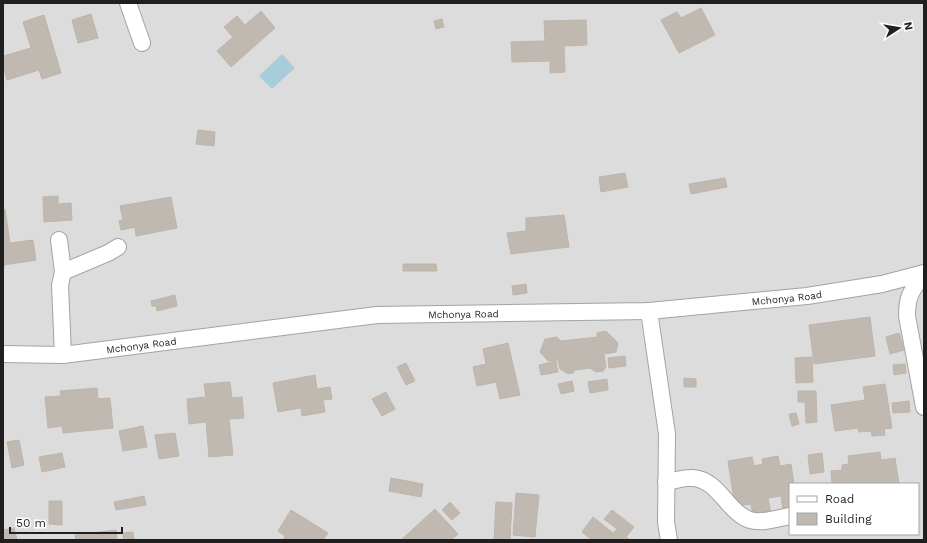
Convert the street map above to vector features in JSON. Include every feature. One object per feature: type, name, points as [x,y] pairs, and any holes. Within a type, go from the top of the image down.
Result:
[{"type":"street","points":[[128,3],[142,43]]},
{"type":"street","points":[[59,240],[63,272],[60,285],[63,355]]},
{"type":"street","points":[[63,272],[108,254],[118,247]]},
{"type":"street","points":[[924,273],[908,296],[906,304],[924,407]]},
{"type":"street","name":"Mchonya Road","points":[[3,354],[63,355],[377,315],[649,312],[807,296],[882,284],[924,273]]},
{"type":"street","points":[[649,312],[667,434],[666,522],[669,540]]},
{"type":"street","points":[[666,482],[688,478],[695,478],[705,482],[717,491],[734,510],[751,521],[763,521],[789,516]]},
{"type":"shaded area","points":[[3,3],[924,3],[924,540],[3,540]]},
{"type":"water","points":[[282,54],[295,68],[272,89],[259,76]]},
{"type":"building","points":[[701,8],[715,35],[679,53],[661,20],[677,12],[681,18]]},
{"type":"building","points":[[261,11],[275,28],[231,67],[217,51],[233,37],[224,27],[237,16],[245,25]]},
{"type":"building","points":[[91,14],[98,38],[78,43],[72,20]]},
{"type":"building","points":[[44,15],[61,73],[42,79],[39,70],[7,80],[3,66],[3,56],[31,48],[23,22]]},
{"type":"building","points":[[442,19],[444,27],[436,29],[434,21]]},
{"type":"building","points":[[586,20],[587,45],[564,46],[565,72],[550,73],[550,61],[512,62],[511,42],[545,41],[544,21]]},
{"type":"building","points":[[198,130],[215,132],[214,146],[196,144]]},
{"type":"building","points":[[625,173],[628,187],[601,192],[599,177]]},
{"type":"building","points":[[725,178],[727,187],[691,194],[689,184]]},
{"type":"building","points":[[58,196],[58,204],[71,203],[72,220],[44,222],[43,197]]},
{"type":"building","points":[[171,197],[177,228],[136,236],[135,227],[121,230],[119,221],[123,220],[120,206]]},
{"type":"building","points":[[5,209],[10,243],[33,240],[36,260],[4,265],[3,271],[3,210]]},
{"type":"building","points":[[564,215],[569,247],[511,254],[507,233],[526,231],[526,218]]},
{"type":"building","points":[[403,264],[436,264],[437,271],[403,271]]},
{"type":"building","points":[[526,284],[527,293],[513,295],[512,286]]},
{"type":"building","points":[[175,295],[177,306],[157,311],[156,306],[152,306],[151,301]]},
{"type":"building","points":[[870,317],[875,356],[814,364],[809,325]]},
{"type":"building","points":[[606,331],[618,343],[616,352],[604,354],[606,367],[603,371],[596,372],[590,368],[575,370],[573,373],[568,374],[560,369],[558,360],[548,361],[540,352],[545,339],[557,337],[561,341],[597,337],[597,333]]},
{"type":"building","points":[[899,333],[904,350],[890,354],[886,337]]},
{"type":"building","points":[[508,343],[520,395],[500,399],[496,382],[477,386],[473,367],[486,364],[483,349]]},
{"type":"building","points":[[625,356],[626,366],[609,368],[608,358]]},
{"type":"building","points":[[812,357],[813,382],[796,383],[795,358]]},
{"type":"building","points":[[556,361],[558,372],[541,375],[539,365]]},
{"type":"building","points":[[406,363],[415,381],[406,385],[397,367]]},
{"type":"building","points":[[905,364],[906,373],[894,375],[893,365]]},
{"type":"building","points":[[315,375],[317,389],[330,387],[332,399],[323,400],[325,412],[302,416],[301,408],[278,412],[273,383]]},
{"type":"building","points":[[684,378],[696,379],[696,387],[684,387]]},
{"type":"building","points":[[607,379],[608,390],[590,393],[588,382]]},
{"type":"building","points":[[572,381],[574,391],[561,394],[558,384]]},
{"type":"building","points":[[230,382],[232,398],[242,397],[244,418],[229,419],[233,455],[209,457],[206,422],[189,424],[187,399],[206,397],[204,384]]},
{"type":"building","points":[[885,384],[892,428],[884,429],[885,435],[872,436],[871,431],[859,432],[858,428],[835,431],[831,405],[865,400],[863,387]]},
{"type":"building","points":[[97,388],[98,399],[110,398],[113,428],[63,433],[62,426],[48,428],[45,397],[61,396],[60,391]]},
{"type":"building","points":[[798,391],[816,391],[817,422],[806,423],[805,402],[798,402]]},
{"type":"building","points":[[386,392],[395,409],[382,416],[372,399]]},
{"type":"building","points":[[909,401],[910,412],[893,413],[892,403]]},
{"type":"building","points":[[796,413],[799,424],[792,426],[789,414]]},
{"type":"building","points":[[143,426],[147,447],[123,451],[119,431]]},
{"type":"building","points":[[175,433],[179,456],[159,459],[155,435]]},
{"type":"building","points":[[19,440],[24,465],[12,468],[7,442]]},
{"type":"building","points":[[880,452],[881,460],[895,458],[899,483],[832,483],[831,471],[842,470],[842,465],[849,464],[848,456]]},
{"type":"building","points":[[62,453],[65,467],[42,472],[39,457]]},
{"type":"building","points":[[822,453],[824,472],[810,474],[808,455]]},
{"type":"building","points":[[778,456],[780,466],[791,464],[794,483],[789,483],[789,509],[783,510],[781,496],[768,498],[771,514],[753,516],[751,504],[735,506],[728,461],[752,457],[754,466],[763,464],[762,459]]},
{"type":"building","points":[[391,478],[423,484],[421,497],[389,491]]},
{"type":"building","points":[[516,493],[539,495],[535,537],[513,535]]},
{"type":"building","points":[[144,496],[146,505],[116,510],[114,502]]},
{"type":"building","points":[[49,501],[62,501],[62,525],[49,524]]},
{"type":"building","points":[[450,502],[460,513],[452,520],[442,510]]},
{"type":"building","points":[[496,502],[512,503],[510,540],[494,540]]},
{"type":"building","points":[[435,509],[458,534],[451,540],[401,540]]},
{"type":"building","points":[[291,510],[328,533],[323,540],[283,540],[285,536],[278,531]]},
{"type":"building","points":[[612,510],[634,527],[626,537],[630,540],[592,540],[582,532],[593,517],[613,533],[617,529],[604,519]]},
{"type":"building","points":[[14,528],[17,540],[3,540],[3,530]]},
{"type":"building","points":[[116,530],[117,540],[76,540],[75,535]]},
{"type":"building","points":[[133,532],[134,540],[124,540],[123,533]]}]
